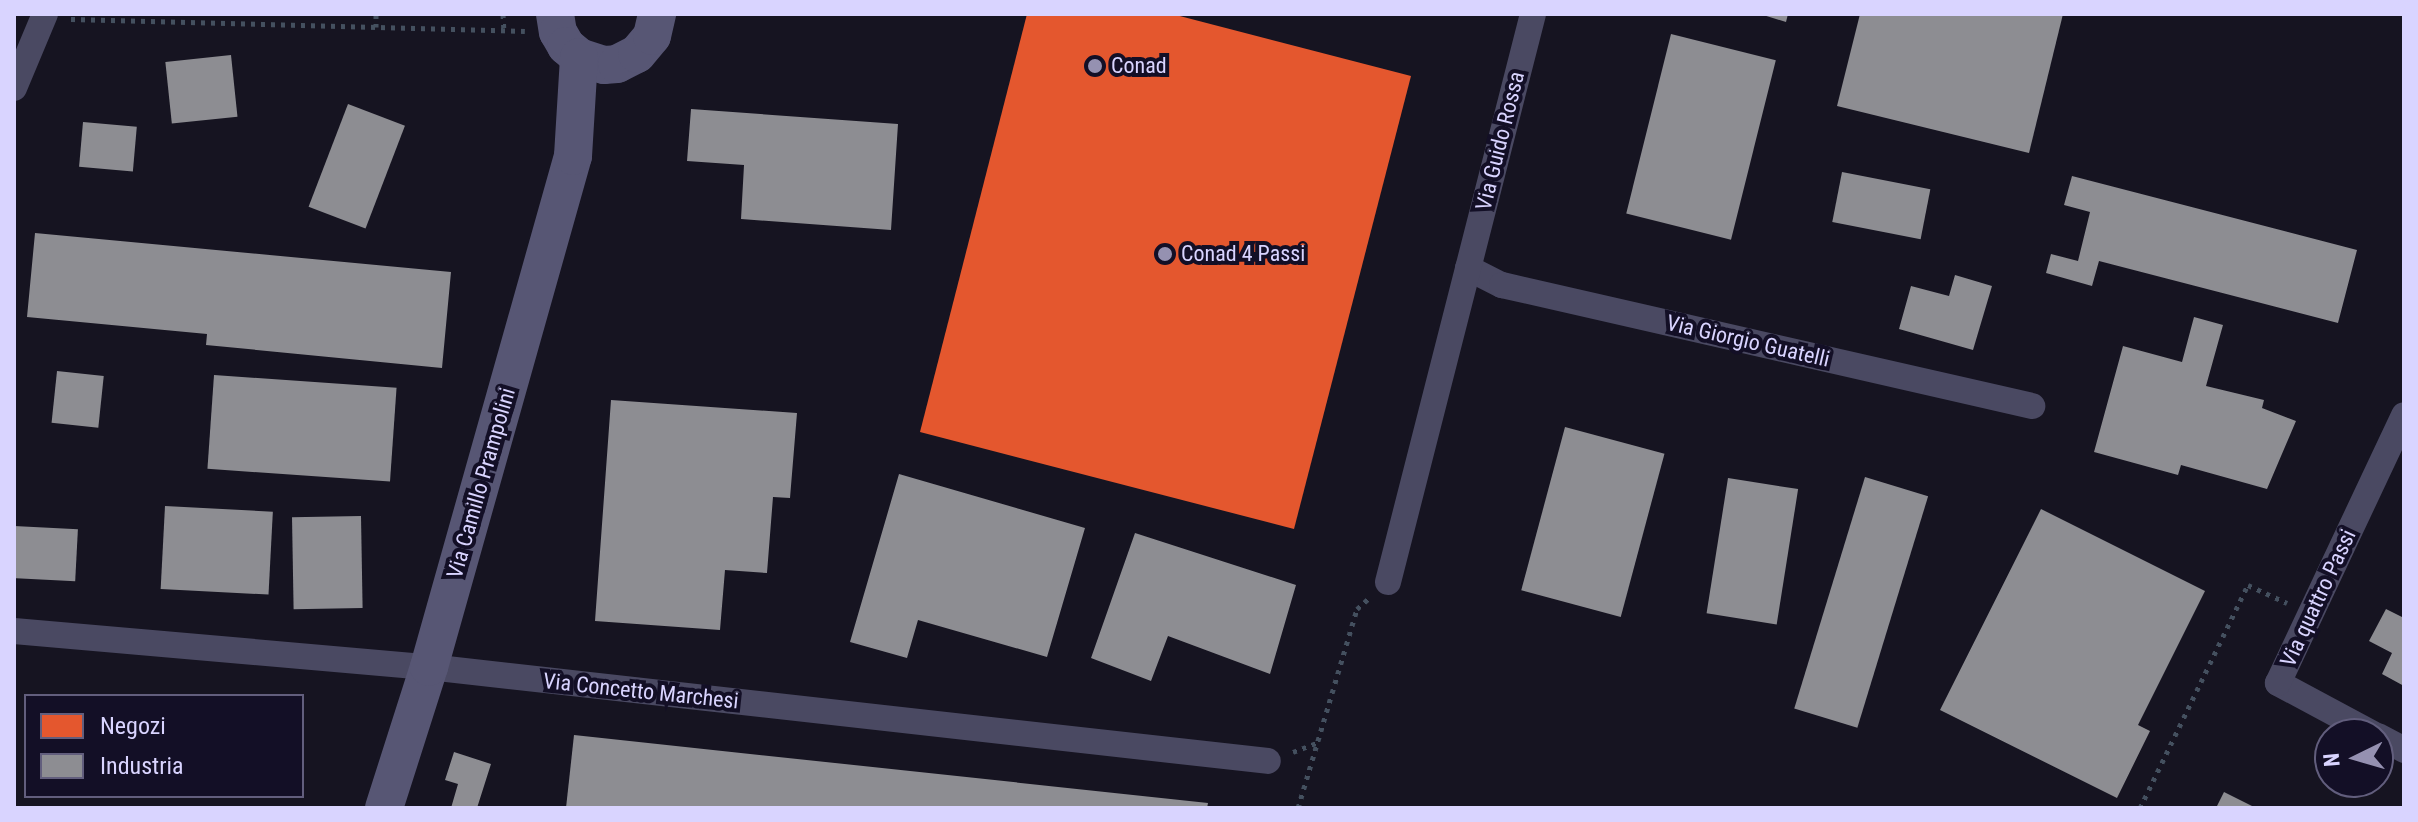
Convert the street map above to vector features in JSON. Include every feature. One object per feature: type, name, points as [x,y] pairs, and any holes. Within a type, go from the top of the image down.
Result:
[{"type":"main road","points":[[557,28],[604,65],[617,64],[645,46],[657,14]]},
{"type":"main road","name":"Via Camillo Prampolini","points":[[557,28],[573,156]]},
{"type":"main road","name":"Via Camillo Prampolini","points":[[384,808],[429,667],[573,156],[617,64]]},
{"type":"street","name":"Via Guido Rossa","points":[[1388,582],[1533,14]]},
{"type":"street","points":[[14,88],[44,16]]},
{"type":"street","name":"Via Giorgio Guatelli","points":[[1468,268],[1502,285],[2032,406]]},
{"type":"street","name":"Via quattro Passi","points":[[2344,718],[2278,683],[2404,415]]},
{"type":"street","name":"Via Concetto Marchesi","points":[[14,631],[429,667],[1280,756]]},
{"type":"path","points":[[376,14],[376,27]]},
{"type":"path","points":[[503,14],[504,31]]},
{"type":"path","points":[[44,16],[504,31],[557,28]]},
{"type":"path","points":[[1298,808],[1357,609],[1388,582]]},
{"type":"path","points":[[2140,808],[2248,585],[2311,613]]},
{"type":"path","points":[[1280,756],[1316,743]]},
{"type":"building: Negozi","name":"Conad 4 Passi","points":[[1027,14],[1172,14],[1411,76],[1294,529],[920,432]]},
{"type":"building: Industria","points":[[1760,14],[1788,14],[1786,22]]},
{"type":"building: Industria","points":[[1860,14],[2063,14],[2029,153],[1837,106]]},
{"type":"building: Industria","points":[[1671,34],[1776,60],[1731,240],[1626,214]]},
{"type":"building: Industria","points":[[231,55],[237,117],[172,124],[165,62]]},
{"type":"building: Industria","points":[[348,104],[405,126],[366,229],[309,207]]},
{"type":"building: Industria","points":[[691,109],[898,124],[891,230],[741,219],[744,165],[687,161]]},
{"type":"building: Industria","points":[[83,122],[137,127],[133,172],[79,167]]},
{"type":"building: Industria","points":[[1842,172],[1930,189],[1921,239],[1832,222]]},
{"type":"building: Industria","points":[[2072,176],[2357,250],[2338,323],[2099,261],[2092,286],[2046,273],[2051,254],[2078,261],[2090,212],[2064,205]]},
{"type":"building: Industria","points":[[35,233],[451,272],[442,368],[206,345],[207,334],[27,317]]},
{"type":"building: Industria","points":[[1955,275],[1992,286],[1973,350],[1899,329],[1911,286],[1949,296]]},
{"type":"building: Industria","points":[[2194,317],[2223,325],[2206,386],[2264,400],[2262,408],[2296,421],[2267,489],[2181,465],[2178,475],[2094,452],[2123,346],[2182,362]]},
{"type":"building: Industria","points":[[57,371],[104,376],[98,428],[52,423]]},
{"type":"building: Industria","points":[[214,375],[397,388],[390,482],[207,469]]},
{"type":"building: Industria","points":[[611,400],[797,413],[790,498],[773,497],[767,573],[725,570],[720,630],[595,621]]},
{"type":"building: Industria","points":[[1565,427],[1664,454],[1621,617],[1521,590]]},
{"type":"building: Industria","points":[[899,474],[1085,528],[1047,657],[918,620],[907,658],[850,642]]},
{"type":"building: Industria","points":[[1865,477],[1928,496],[1857,728],[1794,708]]},
{"type":"building: Industria","points":[[1728,478],[1798,489],[1777,624],[1707,613]]},
{"type":"building: Industria","points":[[165,506],[273,512],[269,595],[161,589]]},
{"type":"building: Industria","points":[[2041,509],[2205,591],[2138,725],[2150,731],[2117,798],[1940,710]]},
{"type":"building: Industria","points":[[361,516],[363,608],[294,609],[292,517]]},
{"type":"building: Industria","points":[[14,526],[78,529],[75,581],[14,578]]},
{"type":"building: Industria","points":[[1135,533],[1296,585],[1270,674],[1168,636],[1151,681],[1091,658]]},
{"type":"building: Industria","points":[[2386,609],[2404,618],[2404,686],[2382,674],[2392,653],[2369,641]]},
{"type":"building: Industria","points":[[574,735],[1208,803],[1207,808],[566,808]]},
{"type":"building: Industria","points":[[454,752],[491,764],[477,808],[451,808],[458,784],[445,780]]},
{"type":"building: Industria","points":[[2224,792],[2256,808],[2216,808]]},
{"type":"place","name":"Conad","points":[[1095,66]]},
{"type":"place","name":"Conad 4 Passi","points":[[1165,254]]}]
